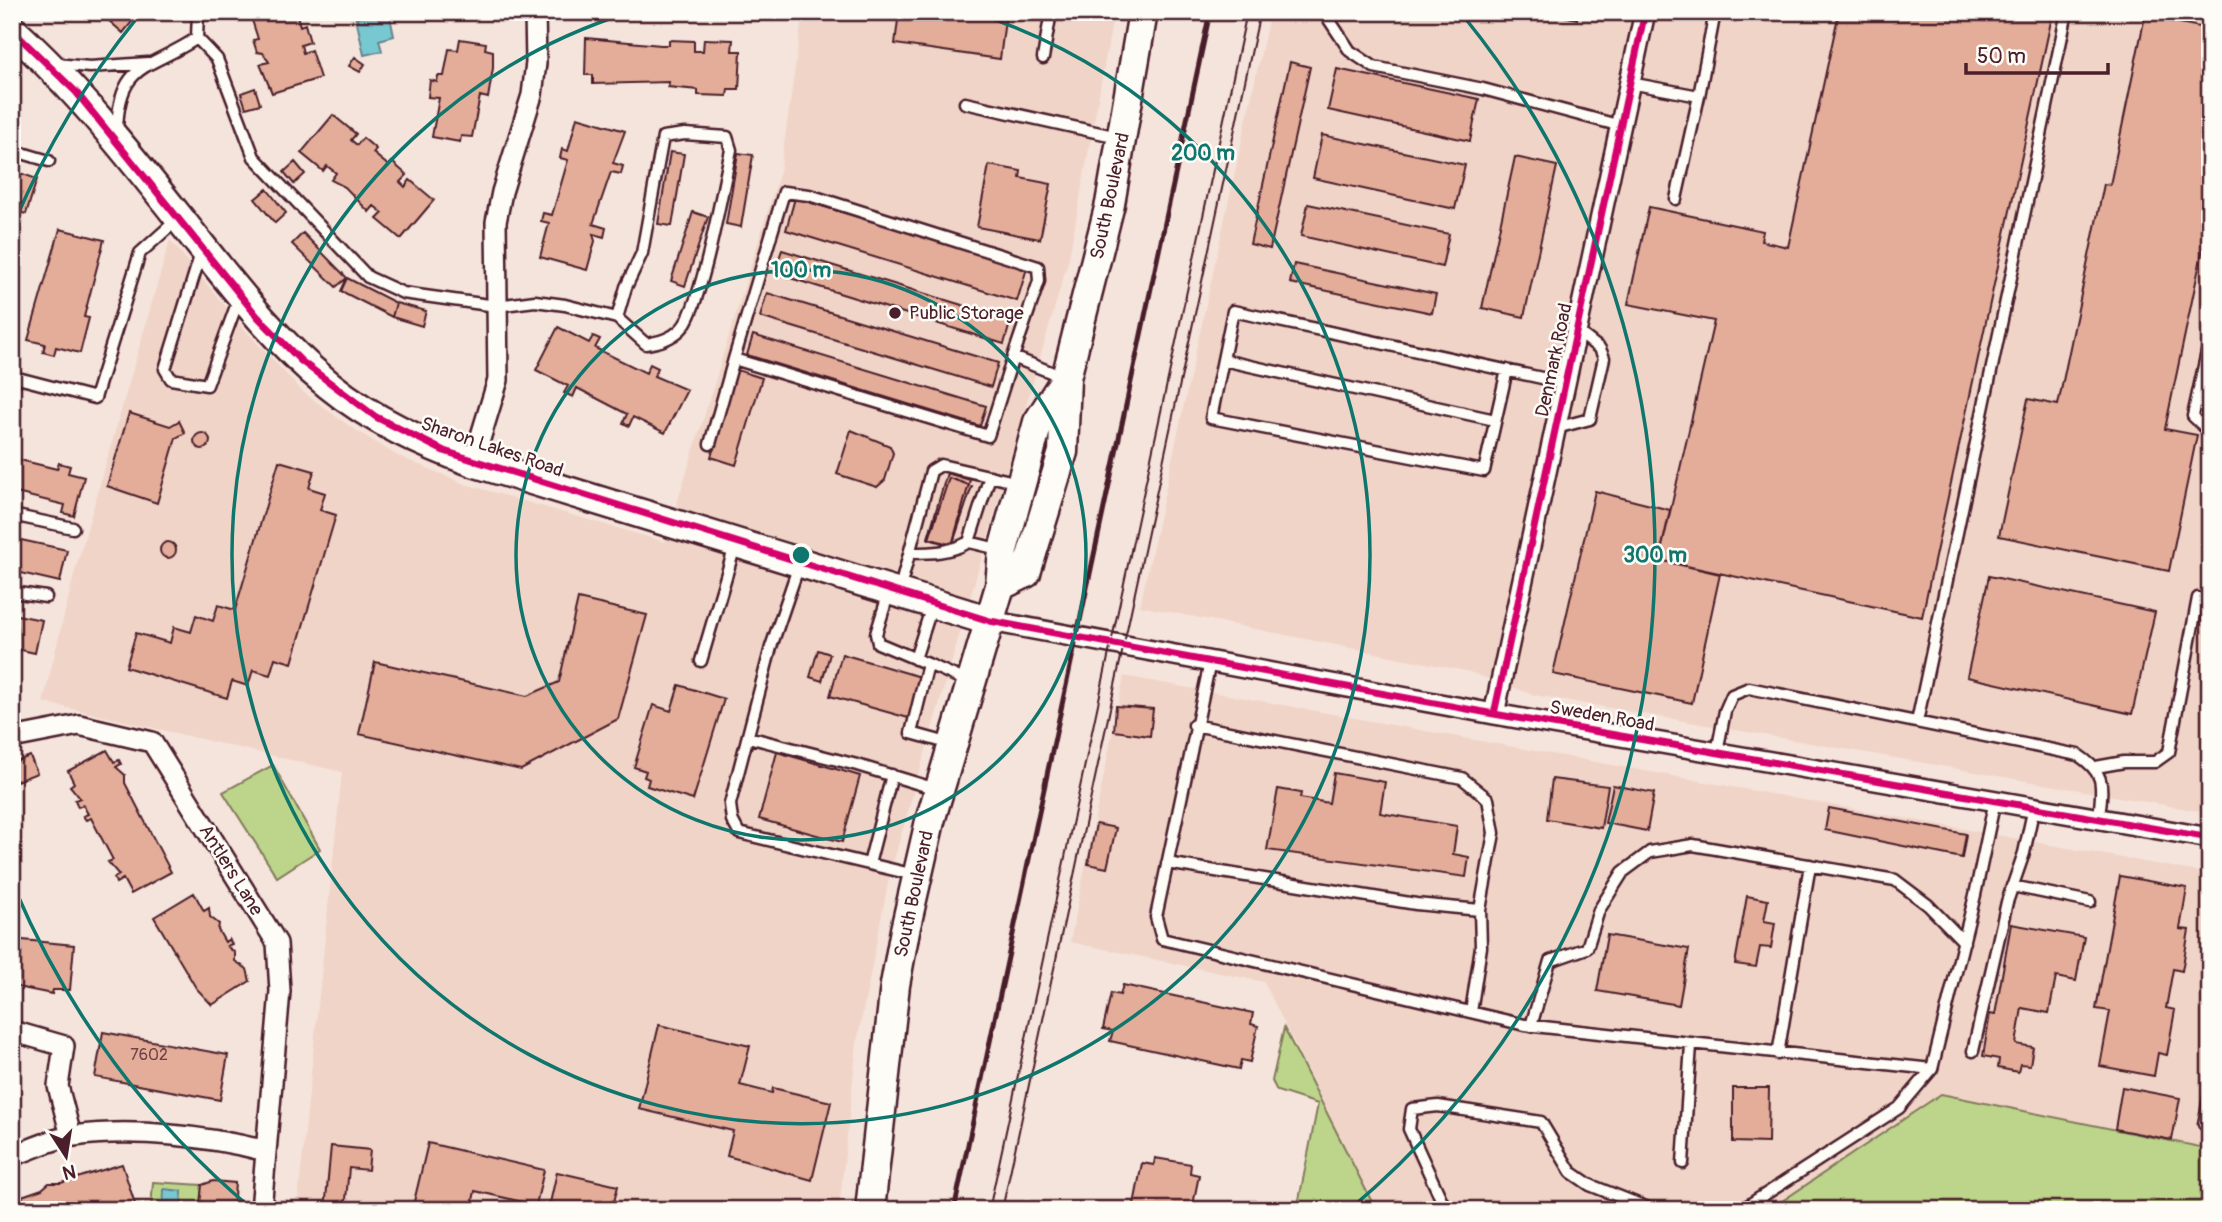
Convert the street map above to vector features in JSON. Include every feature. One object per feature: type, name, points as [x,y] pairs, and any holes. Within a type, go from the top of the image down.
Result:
[{"type":"main road","name":"South Boulevard","points":[[1000,586],[1026,573],[1063,452],[1066,378],[1110,204],[1143,12]]},
{"type":"main road","name":"Sharon Lakes Road","points":[[12,30],[49,64],[117,141],[240,295],[278,338],[331,387],[400,431],[473,462],[990,621]]},
{"type":"main road","name":"South Boulevard","points":[[870,1210],[895,985],[918,876],[951,744],[1000,586],[1003,550],[1038,422],[1066,378]]},
{"type":"street","points":[[473,462],[498,380],[496,222],[502,192],[532,95],[536,63],[535,12]]},
{"type":"street","name":"Denmark Road","points":[[1494,714],[1645,12]]},
{"type":"street","name":"Sweden Road","points":[[990,621],[1494,714],[2210,838]]},
{"type":"street","name":"Antlers Lane","points":[[12,738],[79,725],[152,742],[277,943],[280,991],[261,1210]]},
{"type":"street","points":[[12,1031],[64,1046],[58,1086],[71,1136]]},
{"type":"street","points":[[12,1156],[71,1136],[123,1132],[223,1139],[266,1151]]},
{"type":"lane","points":[[198,12],[197,38],[217,59],[254,157],[368,277],[403,293],[496,306],[535,301],[617,318],[646,344],[663,341],[682,328],[701,279],[731,150],[727,137],[685,134],[663,137],[642,253],[626,287],[617,318]]},
{"type":"lane","points":[[1044,58],[1051,12]]},
{"type":"lane","points":[[1324,12],[1350,51],[1374,67],[1483,89],[1621,126]]},
{"type":"lane","points":[[1676,199],[1716,12]]},
{"type":"lane","points":[[1917,722],[2067,12]]},
{"type":"lane","points":[[117,141],[118,103],[123,87],[135,72],[197,38]]},
{"type":"lane","points":[[49,64],[90,67],[152,62]]},
{"type":"lane","points":[[1630,83],[1699,96]]},
{"type":"lane","points":[[965,103],[1122,138]]},
{"type":"lane","points":[[12,150],[49,161]]},
{"type":"lane","points":[[710,444],[734,359],[784,192],[810,195],[1038,267],[1039,281],[988,436],[734,359]]},
{"type":"lane","points":[[14,377],[95,398],[140,253],[179,218]]},
{"type":"lane","points":[[202,247],[165,369],[171,379],[207,384],[240,295]]},
{"type":"lane","points":[[1507,370],[1483,471],[1211,418],[1233,311],[1507,370],[1565,383]]},
{"type":"lane","points":[[1556,428],[1590,419],[1604,358],[1600,349],[1577,331]]},
{"type":"lane","points":[[2210,338],[2193,415],[2210,432]]},
{"type":"lane","points":[[1013,357],[1066,378]]},
{"type":"lane","points":[[1223,360],[1495,420]]},
{"type":"lane","points":[[970,683],[878,643],[876,634],[910,552],[931,471],[941,465],[1021,483]]},
{"type":"lane","points":[[969,542],[990,476]]},
{"type":"lane","points":[[12,515],[73,528]]},
{"type":"lane","points":[[701,661],[736,542]]},
{"type":"lane","points":[[910,552],[938,553],[956,549],[969,542],[1003,550]]},
{"type":"lane","points":[[800,562],[771,647],[730,804],[732,820],[739,833],[918,876]]},
{"type":"lane","points":[[12,592],[46,597]]},
{"type":"lane","points":[[1717,752],[1725,711],[1732,695],[1749,688],[2078,755],[2096,766],[2155,762],[2169,752],[2198,598]]},
{"type":"lane","points":[[915,659],[933,603]]},
{"type":"lane","points":[[1210,662],[1194,725],[1156,917],[1162,939],[1531,1026],[1932,1069]]},
{"type":"lane","points":[[928,664],[911,733],[951,744]]},
{"type":"lane","points":[[1194,725],[1462,778],[1488,799],[1494,833],[1480,910],[1481,947],[1471,1012]]},
{"type":"lane","points":[[748,737],[939,790]]},
{"type":"lane","points":[[2096,766],[2102,784],[2099,818]]},
{"type":"lane","points":[[869,864],[892,775]]},
{"type":"lane","points":[[1741,1210],[1899,1108],[1932,1069],[1964,942],[1995,800]]},
{"type":"lane","points":[[1973,1051],[2034,806]]},
{"type":"lane","points":[[1531,1026],[1550,961],[1587,948],[1599,910],[1623,872],[1650,852],[1693,845],[1895,880],[1928,905],[1964,942]]},
{"type":"lane","points":[[1167,863],[1416,904],[1480,910]]},
{"type":"lane","points":[[1778,1054],[1810,865]]},
{"type":"lane","points":[[2012,886],[2090,902]]},
{"type":"lane","points":[[1683,1163],[1691,1045]]},
{"type":"lane","points":[[2210,1094],[2203,1125],[2210,1126]]},
{"type":"lane","points":[[1446,1210],[1409,1129],[1412,1109],[1438,1106],[1541,1122],[1571,1172],[1590,1185],[1653,1210]]},
{"type":"shaded area","points":[[803,12],[1114,12],[1069,258],[890,873],[857,1042],[839,1210],[297,1210],[342,772],[43,702],[74,575],[170,240],[246,331],[302,391],[349,426],[396,455],[465,484],[665,542],[780,172]]},
{"type":"shaded area","points":[[1270,12],[2210,12],[2210,813],[1535,695],[1466,671],[1140,606]]},
{"type":"shaded area","points":[[1124,676],[2210,874],[2210,1149],[1941,1094],[1769,1210],[1376,1210],[1264,982],[1070,942]]},
{"type":"green space","points":[[273,765],[320,849],[277,877],[223,792]]},
{"type":"green space","points":[[1284,1028],[1376,1210],[1293,1210],[1299,1200],[1318,1104],[1277,1091],[1272,1081]]},
{"type":"green space","points":[[1941,1094],[2210,1149],[2210,1210],[1769,1210]]},
{"type":"green space","points":[[153,1182],[202,1185],[200,1205],[206,1206],[206,1210],[151,1210]]},
{"type":"water","points":[[369,12],[389,12],[394,36],[379,40],[382,51],[364,55],[356,18],[370,15]]},
{"type":"water","points":[[164,1189],[182,1191],[181,1210],[163,1210]]},
{"type":"building","points":[[99,12],[140,12],[123,33]]},
{"type":"building","points":[[244,12],[296,12],[300,26],[305,24],[310,42],[301,45],[303,53],[311,50],[320,78],[272,93],[260,64],[269,62],[263,53],[257,52],[253,40],[258,39],[252,20],[246,20]]},
{"type":"building","points":[[899,12],[1006,12],[1000,59],[895,44]]},
{"type":"building","points":[[1546,12],[1597,12],[1595,18],[1578,14],[1577,19]]},
{"type":"building","points":[[1839,12],[2053,12],[1922,617],[1659,560],[1714,321],[1628,304],[1649,207],[1763,231],[1761,241],[1788,247]]},
{"type":"building","points":[[2145,16],[2210,29],[2210,215],[2165,429],[2197,435],[2169,571],[1999,536],[2028,399],[2058,405],[2104,184],[2110,185]]},
{"type":"building","points":[[586,38],[661,45],[669,45],[669,40],[694,41],[694,51],[703,51],[704,39],[733,40],[732,51],[741,51],[739,89],[728,89],[727,96],[698,95],[698,90],[668,87],[669,82],[593,84],[593,75],[585,75]]},
{"type":"building","points":[[460,39],[486,43],[485,49],[493,51],[493,68],[488,98],[480,96],[472,137],[461,136],[460,142],[432,137],[439,98],[428,97],[430,80],[437,82],[438,76],[444,76],[449,49],[458,50]]},
{"type":"building","points":[[355,57],[365,64],[360,72],[349,66]]},
{"type":"building","points":[[1290,62],[1310,67],[1270,249],[1250,244]]},
{"type":"building","points":[[1337,69],[1479,99],[1470,141],[1328,110]]},
{"type":"building","points":[[255,88],[260,104],[246,108],[241,93]]},
{"type":"building","points":[[333,115],[356,134],[351,140],[357,145],[363,138],[376,149],[373,153],[389,166],[392,162],[407,175],[400,182],[405,187],[410,180],[434,200],[401,239],[377,219],[383,213],[374,206],[369,212],[345,187],[331,180],[336,173],[327,166],[323,171],[301,153]]},
{"type":"building","points":[[577,117],[625,131],[613,163],[623,166],[621,174],[611,172],[593,224],[606,228],[604,237],[593,234],[595,241],[587,270],[540,257],[549,223],[541,221],[543,213],[552,215],[568,160],[560,158],[562,149],[568,151]]},
{"type":"building","points":[[1322,135],[1465,165],[1455,209],[1313,178]]},
{"type":"building","points":[[670,152],[684,154],[672,226],[658,224]]},
{"type":"building","points":[[738,153],[753,155],[741,227],[726,224]]},
{"type":"building","points":[[1515,157],[1557,166],[1524,317],[1482,308]]},
{"type":"building","points":[[295,162],[305,174],[294,184],[284,172]]},
{"type":"building","points":[[989,165],[1021,171],[1020,178],[1051,184],[1040,239],[977,227]]},
{"type":"building","points":[[17,172],[37,179],[26,214],[12,210],[12,177],[15,178]]},
{"type":"building","points":[[267,189],[286,213],[275,223],[255,199]]},
{"type":"building","points":[[795,198],[1027,268],[1017,301],[786,230]]},
{"type":"building","points":[[1308,204],[1449,234],[1442,267],[1301,236]]},
{"type":"building","points":[[693,212],[708,217],[685,286],[671,281]]},
{"type":"building","points":[[60,229],[104,240],[84,317],[89,318],[80,353],[56,347],[54,355],[43,352],[45,344],[28,340]]},
{"type":"building","points":[[303,233],[347,278],[336,287],[292,244]]},
{"type":"building","points":[[12,239],[18,241],[12,260]]},
{"type":"building","points":[[782,250],[1011,320],[1004,344],[774,273]]},
{"type":"building","points":[[1294,264],[1436,294],[1432,313],[1290,283]]},
{"type":"building","points":[[347,278],[396,303],[392,317],[341,291]]},
{"type":"building","points":[[767,293],[998,363],[991,387],[760,317]]},
{"type":"building","points":[[396,303],[426,311],[422,326],[392,317]]},
{"type":"building","points":[[558,327],[589,343],[593,336],[600,339],[595,348],[646,373],[650,364],[658,368],[654,376],[687,390],[665,433],[633,417],[629,426],[623,423],[627,414],[577,388],[573,397],[564,393],[568,386],[536,370]]},
{"type":"building","points":[[753,335],[986,406],[980,426],[747,355]]},
{"type":"building","points":[[737,370],[762,378],[736,465],[711,457]]},
{"type":"building","points":[[129,413],[170,426],[179,421],[185,433],[176,438],[157,503],[107,486]]},
{"type":"building","points":[[851,430],[890,446],[893,453],[885,480],[877,487],[837,474]]},
{"type":"building","points":[[199,433],[205,433],[210,441],[208,447],[199,449],[194,444],[194,438]]},
{"type":"building","points":[[12,458],[57,469],[59,463],[70,466],[68,473],[84,477],[74,516],[63,513],[65,505],[12,492]]},
{"type":"building","points":[[279,461],[314,471],[309,488],[325,493],[320,510],[336,515],[292,663],[275,658],[270,675],[253,670],[248,686],[232,681],[227,698],[126,667],[136,633],[170,643],[174,627],[191,632],[196,615],[213,621],[218,605],[235,610]]},
{"type":"building","points":[[947,473],[970,480],[952,545],[928,538]]},
{"type":"building","points":[[949,478],[972,486],[952,546],[929,539]]},
{"type":"building","points":[[1595,491],[1670,510],[1659,560],[1720,574],[1692,703],[1553,674]]},
{"type":"building","points":[[12,538],[67,550],[60,582],[12,571]]},
{"type":"building","points":[[165,542],[171,542],[176,550],[174,556],[165,558],[160,553],[160,547]]},
{"type":"building","points":[[1989,576],[2155,612],[2132,714],[1967,677]]},
{"type":"building","points":[[578,599],[647,615],[618,719],[521,770],[359,734],[375,662],[527,696],[559,682]]},
{"type":"building","points":[[12,614],[42,620],[35,653],[17,649],[17,653],[12,652]]},
{"type":"building","points":[[818,650],[830,654],[822,681],[810,677]]},
{"type":"building","points":[[842,654],[924,678],[912,719],[830,696]]},
{"type":"building","points":[[679,685],[724,699],[693,800],[647,786],[649,779],[644,777],[646,771],[634,767],[653,705],[671,711]]},
{"type":"building","points":[[1116,706],[1153,709],[1150,736],[1114,731]]},
{"type":"building","points":[[107,750],[114,762],[119,760],[121,764],[116,767],[125,775],[125,783],[171,872],[131,894],[123,879],[116,883],[114,878],[119,875],[108,862],[113,860],[91,818],[86,820],[83,816],[88,814],[83,805],[78,807],[75,800],[80,798],[70,786],[74,783],[68,771]]},
{"type":"building","points":[[777,752],[860,776],[842,842],[759,819]]},
{"type":"building","points":[[30,756],[37,773],[12,783],[12,763]]},
{"type":"building","points":[[1334,773],[1385,782],[1380,813],[1457,826],[1453,854],[1469,857],[1466,877],[1267,850],[1278,789],[1301,793],[1300,798],[1329,803]]},
{"type":"building","points":[[1552,779],[1608,786],[1601,828],[1547,819]]},
{"type":"building","points":[[1613,785],[1654,793],[1647,831],[1605,823]]},
{"type":"building","points":[[1829,808],[1966,834],[1962,858],[1825,830]]},
{"type":"building","points":[[1096,824],[1116,828],[1107,868],[1088,864]]},
{"type":"building","points":[[2120,876],[2187,888],[2180,929],[2189,930],[2182,971],[2173,969],[2166,1008],[2175,1010],[2167,1055],[2158,1053],[2154,1076],[2100,1066],[2110,1011],[2096,1009]]},
{"type":"building","points":[[194,893],[204,911],[209,908],[210,917],[219,924],[218,930],[225,942],[229,939],[232,944],[227,946],[235,953],[235,961],[247,969],[250,981],[212,1005],[196,988],[154,917]]},
{"type":"building","points":[[1747,896],[1768,900],[1764,921],[1775,923],[1771,948],[1760,947],[1756,967],[1735,964]]},
{"type":"building","points":[[2011,924],[2084,937],[2076,981],[2056,977],[2049,1013],[2022,1008],[2016,1044],[2033,1047],[2030,1065],[2020,1064],[2018,1072],[1998,1068],[1999,1059],[1983,1056],[1990,1014],[1995,1015]]},
{"type":"building","points":[[1607,935],[1689,949],[1679,1005],[1597,991]]},
{"type":"building","points":[[12,939],[74,945],[70,990],[53,990],[52,994],[12,986]]},
{"type":"building","points":[[1123,985],[1253,1013],[1251,1024],[1258,1026],[1250,1062],[1241,1060],[1239,1069],[1110,1041],[1113,1031],[1103,1029],[1111,993],[1120,995]]},
{"type":"building","points":[[659,1025],[750,1046],[740,1085],[772,1093],[773,1088],[831,1102],[812,1180],[727,1156],[733,1131],[639,1109]]},
{"type":"building","points":[[103,1032],[228,1055],[220,1100],[95,1077]]},
{"type":"building","points":[[2122,1087],[2180,1098],[2172,1140],[2115,1129]]},
{"type":"building","points":[[1733,1088],[1769,1088],[1768,1143],[1733,1142]]},
{"type":"building","points":[[428,1143],[544,1170],[536,1205],[475,1191],[471,1210],[412,1210]]},
{"type":"building","points":[[331,1146],[370,1150],[368,1170],[349,1168],[345,1210],[325,1210]]},
{"type":"building","points":[[1155,1158],[1191,1164],[1190,1173],[1199,1175],[1192,1210],[1133,1210],[1142,1163],[1154,1165]]},
{"type":"building","points":[[122,1164],[136,1207],[128,1210],[26,1210],[22,1196],[42,1189],[49,1183],[61,1183]]},
{"type":"building","points":[[557,1172],[618,1186],[612,1210],[577,1210],[550,1203]]},
{"type":"building","points":[[213,1181],[235,1183],[233,1210],[206,1210],[206,1206],[200,1205],[202,1185]]},
{"type":"tram line","points":[[989,1210],[1247,12]]},
{"type":"tram line","points":[[1002,1210],[1260,12]]},
{"type":"railway","points":[[954,1210],[1210,12]]},
{"type":"cycle path","points":[[1494,714],[1645,12]]},
{"type":"cycle path","points":[[12,30],[76,92],[257,316],[301,361],[376,417],[444,451],[990,621],[1494,714],[2210,838]]},
{"type":"place","name":"Public Storage","points":[[895,313]]}]
